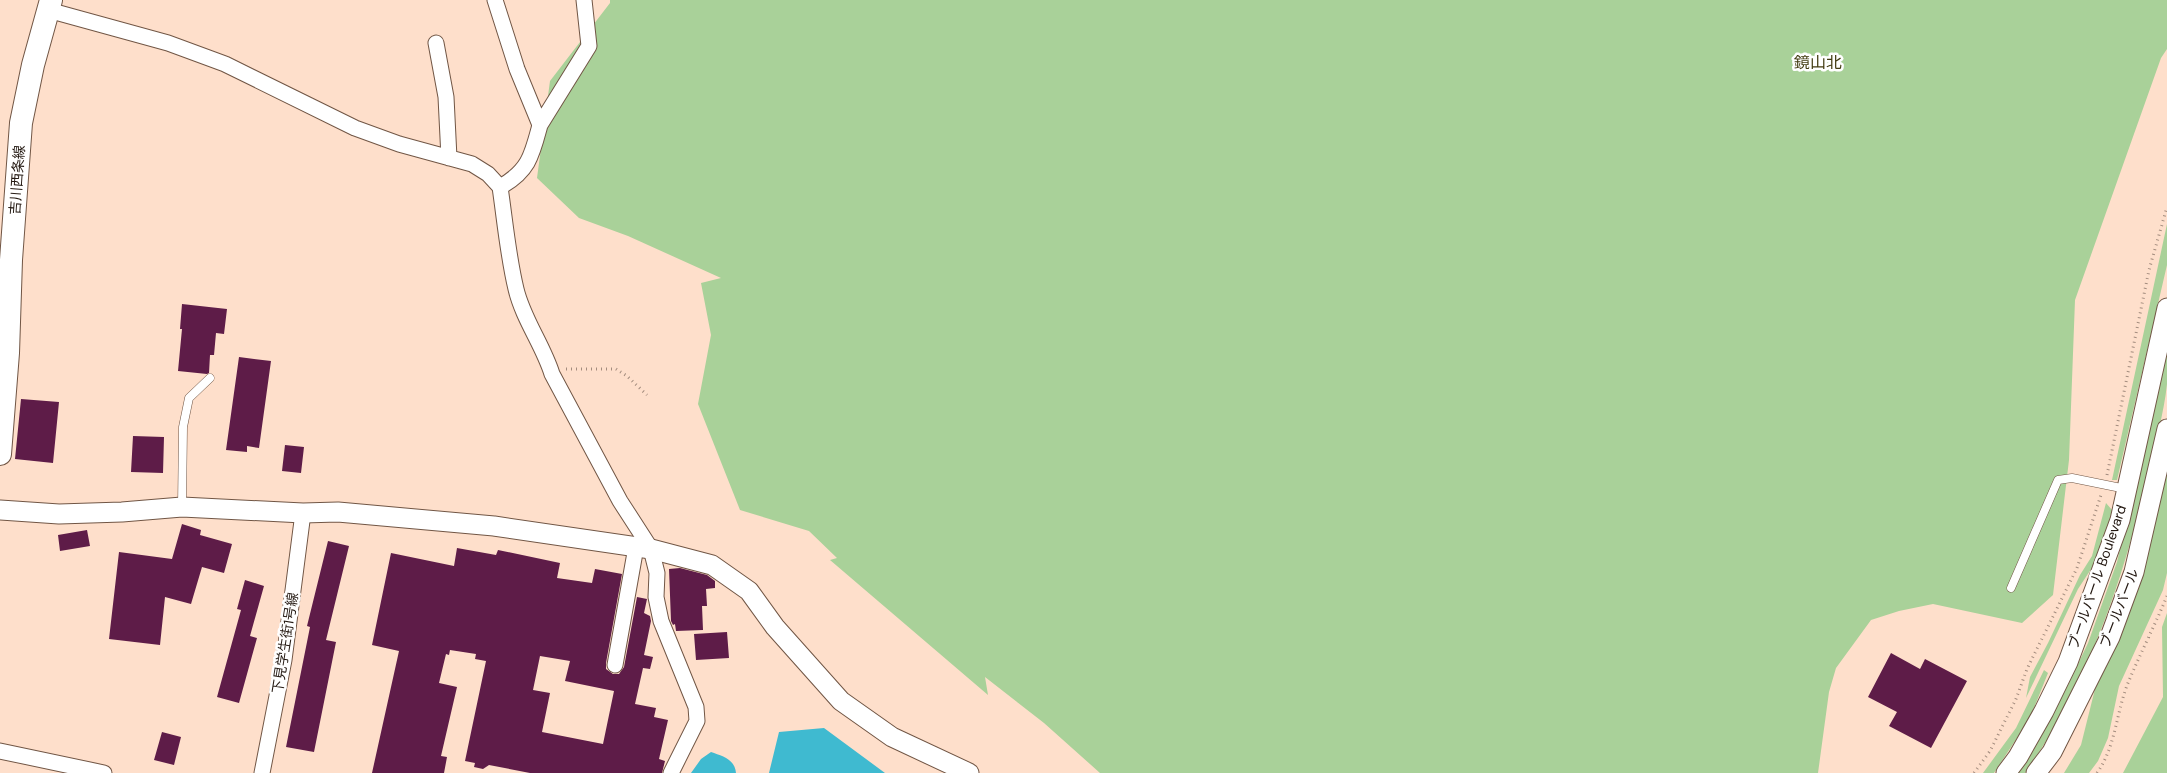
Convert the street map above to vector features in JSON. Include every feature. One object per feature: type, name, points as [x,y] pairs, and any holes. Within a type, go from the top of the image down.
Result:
[{"type":"main road","name":"吉川西条線","points":[[0,454],[4,352],[21,123],[33,65],[49,5]]},
{"type":"street","points":[[495,0],[517,69],[540,125]]},
{"type":"street","points":[[500,187],[515,179],[532,157],[540,125],[589,46],[584,0]]},
{"type":"street","points":[[49,5],[168,43],[225,64],[355,128],[399,144],[472,164],[488,174],[500,187],[516,290],[550,368],[657,573],[656,597],[661,622],[696,707],[697,722],[671,773]]},
{"type":"street","points":[[436,43],[446,97],[449,158]]},
{"type":"street","name":"ブールバール Boulevard","points":[[2006,773],[2018,758],[2068,662],[2120,520],[2167,308]]},
{"type":"street","name":"ブールバール","points":[[2036,773],[2052,752],[2110,637],[2134,572],[2167,429]]},
{"type":"street","points":[[0,510],[68,513],[122,512],[182,506],[338,512],[494,526],[644,548],[712,565],[749,591],[775,627],[841,701],[892,737],[969,773]]},
{"type":"street","name":"下見学生街1号線","points":[[262,773],[284,660],[303,512]]},
{"type":"street","points":[[615,664],[644,548]]},
{"type":"street","points":[[0,750],[104,773]]},
{"type":"lane","points":[[182,506],[183,427],[189,398],[210,378]]},
{"type":"lane","points":[[2012,588],[2058,480],[2072,478],[2126,490]]},
{"type":"path","points":[[1974,773],[1990,751],[2016,699],[2027,669],[2077,568],[2105,485],[2149,270],[2167,207]]},
{"type":"path","points":[[550,368],[581,370],[616,369],[628,376],[647,395]]},
{"type":"path","points":[[2097,773],[2104,764],[2116,728],[2127,684],[2167,596]]},
{"type":"green space","points":[[610,0],[2167,0],[2167,49],[2161,58],[2075,300],[2069,460],[2053,595],[2022,623],[1933,604],[1899,611],[1871,620],[1836,668],[1829,692],[1818,773],[1100,773],[1044,723],[985,677],[988,695],[830,560],[837,558],[809,531],[740,510],[698,404],[711,335],[701,283],[721,278],[628,236],[579,218],[537,178],[550,81],[610,3]]},
{"type":"green space","points":[[2167,224],[2167,265],[2117,480],[2112,480]]},
{"type":"green space","points":[[2167,346],[2167,384],[2162,417],[2128,552],[2115,591],[2085,667],[2067,704],[2025,773],[2014,773],[2045,727],[2088,643],[2117,562]]},
{"type":"green space","points":[[2167,469],[2167,573],[2163,590],[2119,686],[2108,738],[2098,761],[2089,773],[2064,773],[2081,745],[2096,685]]},
{"type":"green space","points":[[2106,503],[2112,510],[2101,554],[2078,589],[2026,698],[2030,677],[2080,575],[2092,556]]},
{"type":"green space","points":[[2167,613],[2167,773],[2123,773],[2163,697],[2162,627]]},
{"type":"green space","points":[[2044,670],[2048,673],[2030,718],[1994,773],[1983,773],[2016,728]]},
{"type":"water","points":[[824,728],[885,773],[769,773],[779,732]]},
{"type":"water","points":[[711,752],[731,761],[736,773],[691,773],[701,759]]},
{"type":"building","points":[[182,304],[227,309],[224,334],[216,333],[214,355],[210,355],[209,373],[207,374],[178,371]]},
{"type":"building","points":[[239,357],[271,361],[259,448],[247,446],[247,452],[226,450]]},
{"type":"building","points":[[21,399],[59,402],[53,463],[15,459]]},
{"type":"building","points":[[133,436],[164,437],[163,473],[131,472]]},
{"type":"building","points":[[285,445],[304,447],[301,473],[282,471]]},
{"type":"building","points":[[182,524],[201,530],[200,535],[232,544],[224,573],[202,567],[191,604],[165,597],[160,645],[109,639],[119,552],[172,559]]},
{"type":"building","points":[[87,530],[90,546],[60,551],[58,535]]},
{"type":"building","points":[[328,541],[349,546],[326,640],[336,642],[314,752],[286,747],[310,627],[307,626]]},
{"type":"building","points":[[457,548],[496,555],[498,550],[560,563],[557,578],[592,583],[595,569],[622,574],[606,669],[613,674],[619,674],[624,667],[637,597],[647,599],[644,613],[650,616],[651,621],[644,655],[653,657],[650,669],[643,668],[635,704],[656,708],[654,717],[668,720],[659,759],[665,761],[662,773],[530,773],[489,765],[483,769],[474,767],[475,763],[465,761],[486,661],[475,659],[476,654],[450,650],[449,655],[446,654],[439,683],[457,687],[441,756],[447,757],[444,773],[372,773],[399,651],[372,645],[391,553],[454,566]],"holes":[[[540,656],[570,661],[565,681],[614,691],[603,744],[542,732],[550,693],[533,690]]]},
{"type":"building","points":[[680,568],[707,575],[715,581],[715,588],[706,589],[707,606],[702,606],[703,630],[676,631],[675,624],[673,625],[671,621],[669,569]]},
{"type":"building","points":[[245,580],[264,586],[250,636],[257,638],[239,703],[217,697],[241,610],[237,609]]},
{"type":"building","points":[[727,632],[729,658],[696,660],[694,634]]},
{"type":"building","points":[[1891,653],[1920,669],[1925,659],[1967,681],[1931,748],[1889,726],[1897,712],[1868,697]]},
{"type":"building","points":[[162,732],[181,737],[174,765],[154,760]]},
{"type":"district","name":"鏡山北","points":[[1818,62]]}]
